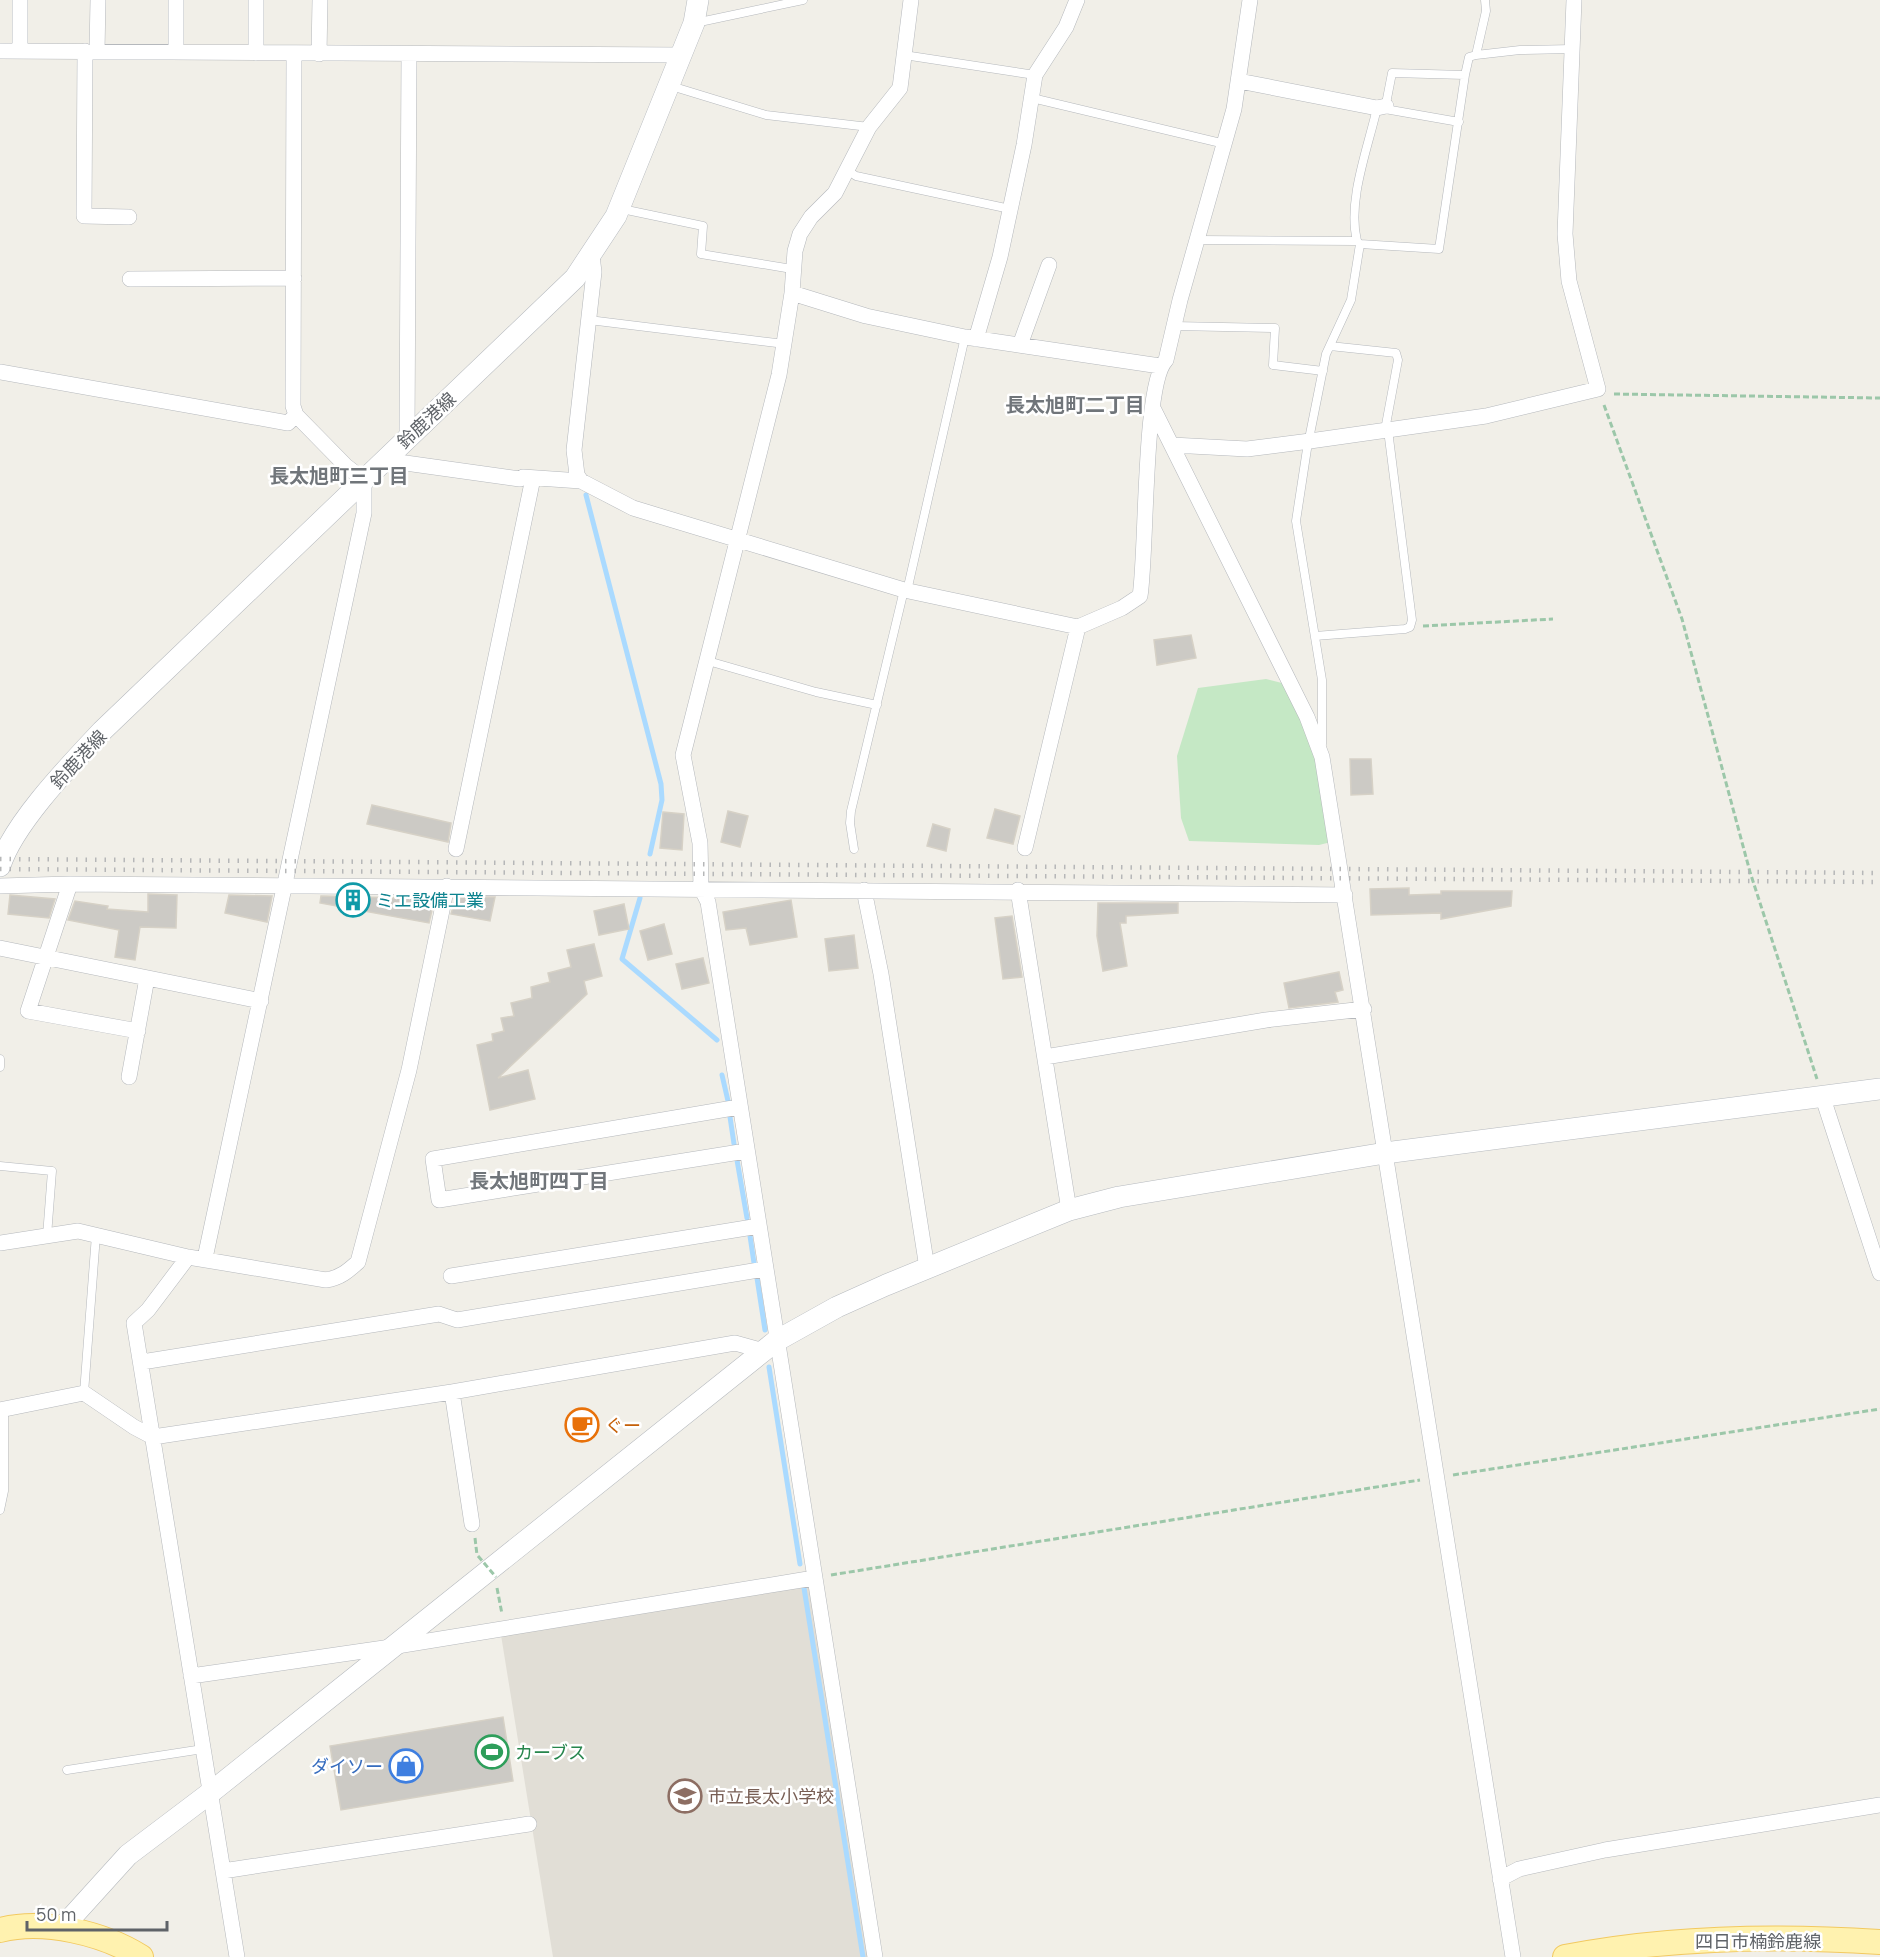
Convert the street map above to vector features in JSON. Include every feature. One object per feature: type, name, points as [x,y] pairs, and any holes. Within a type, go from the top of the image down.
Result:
[{"type":"main road","points":[[0,1930],[30,1925],[61,1929],[100,1940],[141,1957]]},
{"type":"main road","name":"四日市楠鈴鹿線","points":[[1565,1957],[1622,1946],[1715,1939],[1880,1942]]},
{"type":"street","points":[[20,0],[20,51]]},
{"type":"street","points":[[98,0],[91,51],[84,216],[129,217]]},
{"type":"street","points":[[176,0],[176,52]]},
{"type":"street","points":[[256,0],[256,53]]},
{"type":"street","points":[[320,0],[320,54]]},
{"type":"street","name":"鈴鹿港線","points":[[0,866],[5,843],[102,731],[407,436],[575,278],[592,256],[619,208],[694,23],[698,0]]},
{"type":"street","points":[[875,1957],[814,1578],[770,1346],[765,1269],[759,1226],[708,902],[701,888],[699,843],[683,754],[708,661],[736,541],[767,429],[785,344],[792,293],[792,269],[800,234],[835,192],[869,128],[900,88],[911,0]]},
{"type":"street","points":[[971,338],[1000,257],[1035,75],[1062,35],[1077,0]]},
{"type":"street","points":[[384,460],[520,479],[581,481],[633,508],[906,591],[1078,627],[1122,608],[1140,596],[1147,468],[1160,366],[1166,360],[1225,144],[1239,81],[1250,0]]},
{"type":"street","points":[[1172,445],[1247,449],[1486,416],[1602,391],[1569,281],[1565,234],[1574,0]]},
{"type":"street","points":[[0,51],[294,54],[409,54],[411,52],[681,56]]},
{"type":"street","points":[[205,1258],[364,513],[364,480],[345,466],[296,415],[293,406],[294,54]]},
{"type":"street","points":[[407,436],[409,54]]},
{"type":"street","points":[[1239,81],[1381,107]]},
{"type":"street","points":[[581,481],[577,475],[574,450],[594,272],[592,256]]},
{"type":"street","points":[[1020,345],[1049,265]]},
{"type":"street","points":[[130,279],[294,278]]},
{"type":"street","points":[[792,293],[866,316],[971,338],[1160,366]]},
{"type":"street","points":[[0,372],[288,423],[296,415]]},
{"type":"street","points":[[1154,410],[1307,717],[1322,757],[1364,1009],[1435,1478],[1513,1957]]},
{"type":"street","points":[[456,849],[533,478]]},
{"type":"street","points":[[1025,848],[1078,627]]},
{"type":"street","points":[[0,886],[70,884],[447,886],[1345,895]]},
{"type":"street","points":[[70,884],[28,1011],[138,1031]]},
{"type":"street","points":[[0,1243],[78,1231],[188,1257],[205,1258],[326,1280],[337,1278],[358,1262],[409,1070],[447,886]]},
{"type":"street","points":[[864,890],[882,986],[927,1268]]},
{"type":"street","points":[[1018,890],[1069,1210]]},
{"type":"street","points":[[0,948],[45,959],[261,1001]]},
{"type":"street","points":[[129,1077],[147,978]]},
{"type":"street","points":[[1045,1057],[1254,1022],[1364,1009]]},
{"type":"street","points":[[61,1929],[128,1855],[210,1793],[770,1346],[837,1307],[1069,1210],[1119,1197],[1385,1154],[1880,1089]]},
{"type":"street","points":[[1822,1095],[1880,1273]]},
{"type":"street","points":[[739,1107],[433,1159],[439,1200],[746,1151]]},
{"type":"street","points":[[451,1276],[759,1226]]},
{"type":"street","points":[[188,1257],[148,1310],[134,1323],[237,1957]]},
{"type":"street","points":[[142,1362],[439,1314],[457,1320],[765,1269]]},
{"type":"street","points":[[2,1410],[84,1393],[153,1437],[452,1392],[735,1343],[770,1346]]},
{"type":"street","points":[[452,1392],[472,1524]]},
{"type":"street","points":[[191,1676],[391,1647],[814,1578]]},
{"type":"street","points":[[1500,1879],[1519,1869],[1605,1850],[1880,1805]]},
{"type":"street","points":[[223,1871],[529,1824]]},
{"type":"lane","points":[[694,23],[803,0]]},
{"type":"lane","points":[[1476,55],[1486,11],[1485,0]]},
{"type":"lane","points":[[1198,240],[1359,242],[1439,249],[1469,57],[1520,50],[1572,49]]},
{"type":"lane","points":[[904,55],[1035,75]]},
{"type":"lane","points":[[1322,757],[1322,680],[1296,521],[1323,371],[1330,346],[1351,300],[1359,242],[1353,224],[1354,204],[1392,73],[1465,75]]},
{"type":"lane","points":[[669,86],[766,115],[869,128]]},
{"type":"lane","points":[[1032,98],[1225,144]]},
{"type":"lane","points":[[1381,107],[1459,122]]},
{"type":"lane","points":[[847,170],[856,176],[1010,209]]},
{"type":"lane","points":[[619,208],[703,226],[701,254],[792,269]]},
{"type":"lane","points":[[589,320],[785,344]]},
{"type":"lane","points":[[1174,326],[1275,328],[1273,365],[1323,371]]},
{"type":"lane","points":[[854,849],[850,823],[851,811],[971,338]]},
{"type":"lane","points":[[1315,636],[1410,627],[1413,614],[1387,430],[1398,360],[1396,353],[1330,346]]},
{"type":"lane","points":[[708,661],[816,692],[878,705]]},
{"type":"lane","points":[[0,1059],[0,1067]]},
{"type":"lane","points":[[0,1166],[52,1171],[47,1236]]},
{"type":"lane","points":[[84,1393],[96,1235]]},
{"type":"lane","points":[[0,1510],[4,1491],[2,1410]]},
{"type":"lane","points":[[67,1770],[203,1749]]},
{"type":"path","points":[[1822,1095],[1750,872],[1682,619],[1602,391],[1634,395],[1880,398]]},
{"type":"path","points":[[1410,627],[1553,619]]},
{"type":"path","points":[[814,1578],[1880,1409]]},
{"type":"path","points":[[478,1556],[496,1577],[501,1611]]},
{"type":"shaded area","name":"市立長太小学校","points":[[806,1585],[810,1589],[869,1957],[553,1957],[501,1635]]},
{"type":"green space","points":[[1266,679],[1286,684],[1316,751],[1331,842],[1319,845],[1189,841],[1181,818],[1177,756],[1198,688]]},
{"type":"building","points":[[1191,635],[1196,658],[1157,665],[1154,640]]},
{"type":"building","points":[[1350,759],[1371,759],[1373,794],[1351,795]]},
{"type":"building","points":[[372,805],[451,823],[448,842],[367,824]]},
{"type":"building","points":[[995,809],[1020,816],[1013,844],[987,838]]},
{"type":"building","points":[[728,811],[748,816],[740,847],[721,842]]},
{"type":"building","points":[[663,812],[684,814],[682,850],[660,848]]},
{"type":"building","points":[[933,824],[950,829],[946,851],[927,846]]},
{"type":"building","points":[[1409,888],[1409,895],[1441,894],[1441,891],[1512,891],[1511,906],[1441,919],[1441,913],[1371,915],[1370,889]]},
{"type":"building","points":[[148,894],[177,895],[176,928],[140,927],[135,960],[115,957],[119,930],[68,920],[75,901],[108,906],[107,909],[148,912]]},
{"type":"building","points":[[10,895],[55,899],[49,918],[8,914]]},
{"type":"building","points":[[229,895],[272,896],[267,922],[225,913]]},
{"type":"building","points":[[321,896],[435,897],[429,923],[320,903]]},
{"type":"building","points":[[456,897],[495,897],[490,921],[451,914]]},
{"type":"building","points":[[791,900],[797,937],[750,945],[746,928],[726,930],[723,912]]},
{"type":"building","points":[[1098,903],[1178,903],[1178,913],[1126,916],[1126,923],[1120,923],[1127,966],[1103,971],[1097,936]]},
{"type":"building","points":[[624,904],[629,929],[599,935],[594,911]]},
{"type":"building","points":[[1012,916],[1022,977],[1003,979],[995,918]]},
{"type":"building","points":[[664,924],[672,954],[648,960],[640,931]]},
{"type":"building","points":[[854,935],[858,968],[829,971],[825,939]]},
{"type":"building","points":[[594,944],[602,976],[584,981],[587,994],[498,1078],[528,1070],[535,1099],[490,1110],[477,1045],[493,1041],[492,1034],[504,1031],[501,1018],[514,1016],[511,1003],[532,998],[531,987],[550,982],[548,973],[571,967],[567,950]]},
{"type":"building","points":[[703,958],[709,983],[682,989],[676,964]]},
{"type":"building","points":[[1339,972],[1343,990],[1335,992],[1338,1002],[1289,1008],[1284,983]]},
{"type":"building","name":"ダイソー","points":[[503,1717],[513,1781],[341,1810],[330,1746]]},
{"type":"waterway","points":[[586,495],[661,784],[662,800],[650,854]]},
{"type":"waterway","points":[[640,898],[622,959],[717,1040]]},
{"type":"waterway","points":[[722,1075],[728,1101]]},
{"type":"waterway","points":[[730,1117],[734,1144]]},
{"type":"waterway","points":[[737,1160],[747,1218]]},
{"type":"waterway","points":[[750,1236],[754,1263]]},
{"type":"waterway","points":[[757,1278],[765,1330]]},
{"type":"waterway","points":[[769,1367],[800,1564]]},
{"type":"waterway","points":[[804,1588],[863,1957]]},
{"type":"railway","points":[[0,859],[1880,873]]},
{"type":"railway","points":[[0,869],[1880,882]]},
{"type":"place","name":"ミエ設備工業","points":[[353,900]]},
{"type":"place","name":"ぐー","points":[[582,1425]]},
{"type":"place","name":"カーブス","points":[[492,1752]]},
{"type":"place","name":"ダイソー","points":[[406,1766]]},
{"type":"place","name":"市立長太小学校","points":[[685,1796]]},
{"type":"district","name":"長太旭町二丁目","points":[[1075,404]]},
{"type":"district","name":"長太旭町三丁目","points":[[339,475]]},
{"type":"district","name":"長太旭町四丁目","points":[[539,1180]]}]
